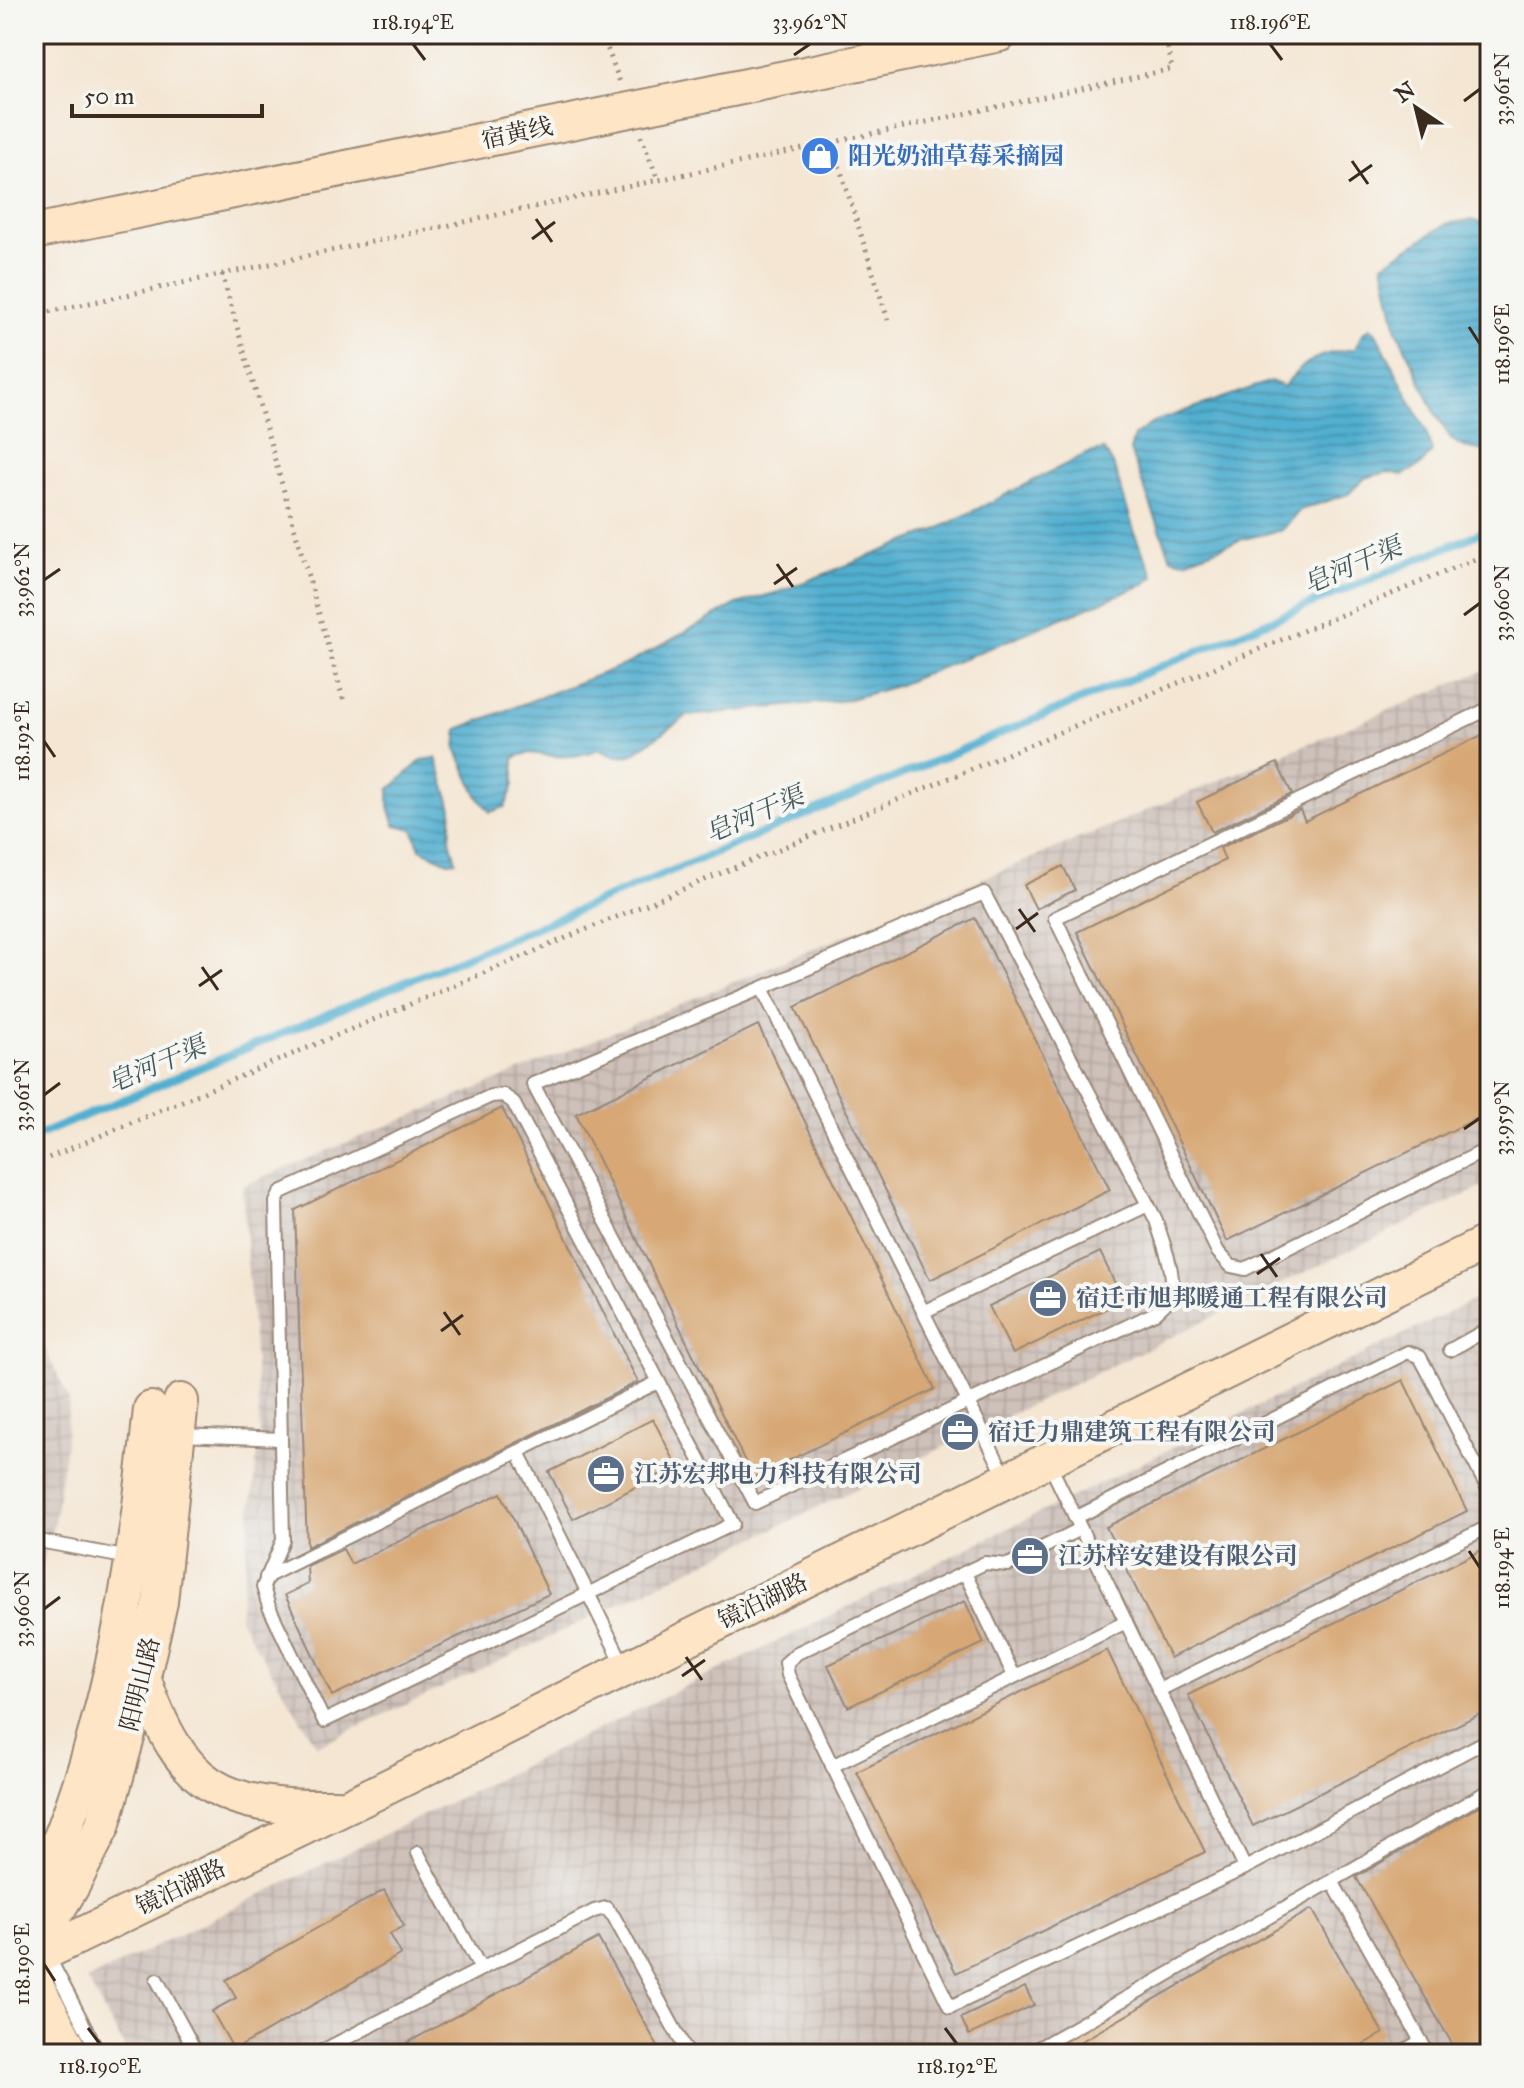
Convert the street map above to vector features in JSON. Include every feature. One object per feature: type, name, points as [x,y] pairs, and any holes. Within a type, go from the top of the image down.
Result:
[{"type":"main road","name":"宿黄线","points":[[34,232],[1000,34]]},
{"type":"main road","name":"镜泊湖路","points":[[37,1960],[1490,1241]]},
{"type":"main road","name":"阳明山路","points":[[34,1892],[63,1833],[149,1560],[177,1435],[166,1405],[149,1560],[160,1602],[143,1677],[102,1827],[37,1960]]},
{"type":"main road","points":[[143,1677],[163,1730],[203,1779],[229,1795],[252,1803],[289,1808],[346,1807]]},
{"type":"main road","points":[[37,1960],[72,2054]]},
{"type":"lane","points":[[1490,708],[1055,918],[1218,1252],[1231,1266],[1245,1269],[1490,1148]]},
{"type":"lane","points":[[984,893],[1156,1220],[1172,1286],[1169,1301],[1155,1313],[755,1503],[533,1084],[762,988],[984,893]]},
{"type":"lane","points":[[762,988],[1007,1480]]},
{"type":"lane","points":[[503,1095],[513,1102],[733,1524],[324,1721],[269,1607],[263,1587],[283,1540],[281,1439],[276,1202],[281,1192],[491,1096],[503,1095]]},
{"type":"lane","points":[[923,1312],[1148,1205]]},
{"type":"lane","points":[[1450,1350],[1490,1328]]},
{"type":"lane","points":[[1490,1493],[1420,1357],[1408,1352],[1078,1523],[1008,1565],[985,1563],[797,1653],[786,1663],[788,1675],[950,2007],[1245,1868],[1490,1739]]},
{"type":"lane","points":[[266,1577],[658,1382]]},
{"type":"lane","points":[[177,1435],[281,1439]]},
{"type":"lane","points":[[518,1452],[625,1669]]},
{"type":"lane","points":[[1047,1460],[1245,1868]]},
{"type":"lane","points":[[34,1497],[37,1503],[34,1507]]},
{"type":"lane","points":[[1159,1690],[1490,1526]]},
{"type":"lane","points":[[34,1540],[149,1560]]},
{"type":"lane","points":[[965,1573],[1014,1676]]},
{"type":"lane","points":[[832,1766],[1126,1622]]},
{"type":"lane","points":[[1028,2054],[1490,1790]]},
{"type":"lane","points":[[418,1853],[481,1969]]},
{"type":"lane","points":[[1332,1881],[1428,2054]]},
{"type":"lane","points":[[316,2054],[594,1911],[606,1908],[614,1917],[688,2054]]},
{"type":"lane","points":[[37,1960],[99,2054]]},
{"type":"lane","points":[[157,1980],[197,2054]]},
{"type":"lane","points":[[1399,2054],[1421,2041]]},
{"type":"path","points":[[602,34],[658,180]]},
{"type":"path","points":[[34,315],[1172,69],[1165,34]]},
{"type":"path","points":[[832,143],[888,320]]},
{"type":"path","points":[[222,274],[344,702]]},
{"type":"path","points":[[34,1164],[592,927],[1490,553]]},
{"type":"shaded area","points":[[1490,668],[1490,1183],[500,1661],[317,1746],[239,1618],[260,1432],[242,1186]]},
{"type":"shaded area","points":[[1490,1292],[1490,2054],[128,2054],[87,1980]]},
{"type":"shaded area","points":[[34,1326],[69,1399],[54,1522],[34,1593]]},
{"type":"water","points":[[1470,220],[1490,225],[1490,452],[1464,447],[1452,440],[1436,415],[1397,330],[1383,264],[1446,224]]},
{"type":"water","points":[[1370,328],[1376,333],[1426,431],[1432,452],[1421,465],[1403,475],[1388,472],[1365,478],[1348,494],[1300,510],[1282,530],[1243,539],[1185,561],[1171,558],[1130,451],[1134,436],[1154,422],[1271,381],[1284,387],[1298,370],[1314,359],[1355,349],[1362,334]]},
{"type":"water","points":[[1104,450],[1113,464],[1137,540],[1154,576],[1143,585],[896,686],[847,700],[687,716],[631,755],[617,756],[599,749],[570,756],[521,755],[514,758],[514,785],[505,807],[490,812],[478,797],[456,749],[458,729],[629,663],[737,604],[782,591],[936,530],[1086,454]]},
{"type":"water","points":[[436,758],[452,808],[450,839],[456,861],[448,862],[420,849],[413,829],[395,825],[389,807],[389,790],[422,760]]},
{"type":"building","points":[[1490,731],[1490,1112],[1227,1241],[1077,932],[1225,860],[1220,848],[1300,810],[1305,821]]},
{"type":"building","points":[[1277,763],[1292,794],[1212,832],[1197,802]]},
{"type":"building","points":[[1063,866],[1075,890],[1036,909],[1024,885]]},
{"type":"building","points":[[975,918],[1110,1190],[930,1280],[795,1007]]},
{"type":"building","points":[[758,1025],[935,1389],[753,1478],[576,1114]]},
{"type":"building","points":[[502,1108],[638,1382],[307,1547],[295,1210]]},
{"type":"building","points":[[1100,1252],[1123,1300],[1013,1354],[989,1306]]},
{"type":"building","points":[[1403,1380],[1467,1511],[1170,1658],[1106,1527]]},
{"type":"building","points":[[653,1419],[677,1466],[573,1519],[549,1472]]},
{"type":"building","points":[[501,1493],[549,1594],[332,1696],[285,1595],[308,1584],[307,1566],[343,1549],[351,1564]]},
{"type":"building","points":[[1490,1546],[1490,1709],[1253,1826],[1188,1695]]},
{"type":"building","points":[[965,1601],[984,1643],[848,1707],[828,1665]]},
{"type":"building","points":[[1107,1650],[1205,1852],[956,1973],[857,1772]]},
{"type":"building","points":[[1490,1800],[1490,2054],[1458,2054],[1356,1877]]},
{"type":"building","points":[[384,1890],[404,1926],[390,1934],[401,1954],[234,2050],[212,2011],[236,1998],[226,1980]]},
{"type":"building","points":[[1312,1909],[1383,2033],[1346,2054],[1059,2054]]},
{"type":"building","points":[[598,1938],[662,2054],[387,2054]]},
{"type":"building","points":[[1025,1987],[1034,2005],[969,2035],[961,2018]]},
{"type":"waterway","name":"皂河干渠","points":[[34,1137],[1490,529]]},
{"type":"place","name":"阳光奶油草莓采摘园","points":[[820,156]]},
{"type":"place","name":"宿迁市旭邦暖通工程有限公司","points":[[1048,1298]]},
{"type":"place","name":"宿迁力鼎建筑工程有限公司","points":[[960,1432]]},
{"type":"place","name":"江苏宏邦电力科技有限公司","points":[[606,1474]]},
{"type":"place","name":"江苏梓安建设有限公司","points":[[1030,1556]]}]
